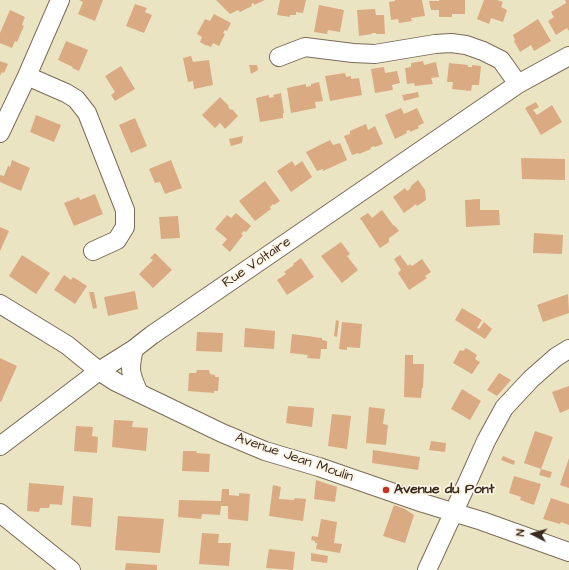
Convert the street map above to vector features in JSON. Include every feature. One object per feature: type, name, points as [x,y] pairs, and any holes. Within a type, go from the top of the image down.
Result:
[{"type":"street","points":[[0,133],[60,0]]},
{"type":"street","points":[[279,57],[305,47],[353,54],[375,54],[435,44],[451,43],[466,45],[484,51],[501,60],[518,84]]},
{"type":"street","name":"Rue Voltaire","points":[[0,446],[99,371],[134,349],[518,84],[569,56]]},
{"type":"street","points":[[27,76],[76,99],[87,113],[125,210],[126,227],[117,240],[93,251]]},
{"type":"street","name":"Avenue Jean Moulin","points":[[0,304],[67,345],[99,371],[116,382],[222,433],[265,451],[319,467],[453,513],[482,521],[569,552]]},
{"type":"street","points":[[134,349],[131,362],[131,378],[139,393]]},
{"type":"street","points":[[427,570],[486,441],[504,408],[531,379],[556,357],[569,349]]},
{"type":"street","points":[[0,513],[70,570]]},
{"type":"building","points":[[79,0],[103,0],[95,21],[78,14],[83,2]]},
{"type":"building","points":[[216,0],[265,0],[254,5],[254,3],[251,4],[252,6],[240,12],[238,10],[230,14]]},
{"type":"building","points":[[280,0],[306,0],[303,13],[296,12],[296,15],[290,15],[290,17],[277,15]]},
{"type":"building","points":[[395,0],[422,0],[425,16],[411,18],[412,21],[399,23],[398,19],[391,20],[389,2]]},
{"type":"building","points":[[465,0],[465,14],[452,14],[452,17],[439,17],[439,10],[431,10],[429,1]]},
{"type":"building","points":[[484,0],[497,0],[503,2],[501,7],[507,10],[503,22],[491,18],[489,24],[477,19]]},
{"type":"building","points":[[565,0],[569,0],[569,31],[567,28],[556,35],[548,21],[554,17],[551,12],[566,3]]},
{"type":"building","points":[[135,4],[147,8],[145,12],[152,15],[144,33],[126,26]]},
{"type":"building","points":[[319,5],[344,10],[340,32],[328,30],[327,34],[314,32]]},
{"type":"building","points":[[375,9],[376,15],[384,15],[385,34],[372,33],[359,36],[357,10]]},
{"type":"building","points":[[10,10],[25,17],[22,25],[24,26],[17,42],[15,41],[12,48],[0,43],[0,33]]},
{"type":"building","points":[[214,14],[231,23],[227,31],[225,30],[223,33],[225,34],[219,46],[213,43],[211,47],[200,42],[202,37],[197,34],[205,19],[210,21]]},
{"type":"building","points":[[538,19],[551,41],[534,51],[531,45],[520,52],[514,41],[513,35]]},
{"type":"building","points":[[66,41],[88,50],[79,71],[58,60]]},
{"type":"building","points":[[191,56],[193,62],[209,60],[213,85],[194,89],[193,81],[188,82],[183,58]]},
{"type":"building","points":[[0,61],[8,64],[4,73],[2,72],[0,76]]},
{"type":"building","points":[[423,61],[424,65],[436,62],[439,77],[431,78],[433,84],[415,86],[414,83],[407,84],[405,68],[411,67],[411,63]]},
{"type":"building","points":[[449,63],[468,65],[468,67],[472,67],[472,65],[481,66],[479,85],[472,85],[471,91],[452,89],[453,82],[447,82]]},
{"type":"building","points":[[249,65],[257,65],[258,70],[251,74]]},
{"type":"building","points":[[121,66],[135,89],[115,101],[111,95],[115,92],[105,76]]},
{"type":"building","points":[[384,67],[385,73],[397,71],[400,83],[392,85],[393,90],[375,93],[371,69]]},
{"type":"building","points":[[345,73],[346,77],[351,76],[351,79],[359,78],[362,95],[330,101],[325,76]]},
{"type":"building","points":[[319,82],[323,101],[315,102],[316,108],[291,113],[287,88],[306,84],[306,87]]},
{"type":"building","points":[[418,92],[419,97],[404,101],[402,95]]},
{"type":"building","points":[[281,93],[284,113],[283,118],[260,122],[256,98],[269,95],[269,98],[274,97],[273,95]]},
{"type":"building","points":[[220,97],[238,116],[225,129],[220,123],[215,128],[202,115]]},
{"type":"building","points":[[536,102],[539,107],[533,110],[537,115],[552,105],[562,122],[541,135],[525,108]]},
{"type":"building","points":[[401,108],[404,114],[417,108],[424,123],[418,126],[419,128],[410,132],[410,130],[406,131],[407,133],[395,139],[385,115]]},
{"type":"building","points":[[36,115],[61,125],[54,142],[30,132]]},
{"type":"building","points":[[135,118],[147,146],[131,153],[119,125]]},
{"type":"building","points":[[366,124],[368,130],[375,126],[383,144],[374,146],[370,148],[371,149],[359,154],[352,155],[344,136],[350,134],[350,131]]},
{"type":"building","points":[[243,136],[242,143],[231,146],[229,139]]},
{"type":"building","points":[[330,140],[333,145],[340,143],[347,160],[323,171],[323,169],[317,171],[306,152]]},
{"type":"building","points":[[521,158],[565,159],[565,180],[522,179]]},
{"type":"building","points":[[12,160],[30,168],[21,191],[0,182],[0,175],[4,176],[8,166],[10,167]]},
{"type":"building","points":[[171,160],[182,188],[165,194],[160,182],[155,183],[149,169]]},
{"type":"building","points":[[292,161],[295,166],[302,161],[312,177],[291,192],[277,171]]},
{"type":"building","points":[[418,180],[425,190],[426,200],[417,206],[416,204],[404,213],[393,197],[405,188],[407,191],[410,189],[411,186]]},
{"type":"building","points":[[265,181],[280,201],[274,205],[273,204],[270,207],[271,209],[255,221],[239,201]]},
{"type":"building","points":[[95,194],[103,214],[74,226],[64,203],[79,197],[80,200]]},
{"type":"building","points":[[480,199],[480,210],[499,210],[500,225],[466,227],[465,200]]},
{"type":"building","points":[[382,210],[399,231],[389,238],[389,242],[380,248],[360,218],[368,213],[372,218]]},
{"type":"building","points":[[236,213],[251,226],[246,232],[244,231],[241,234],[243,235],[230,252],[222,245],[227,239],[215,229],[227,215],[231,218]]},
{"type":"building","points":[[178,216],[180,238],[161,239],[159,217]]},
{"type":"building","points":[[0,227],[9,231],[0,251]]},
{"type":"building","points":[[534,233],[563,235],[562,254],[533,253]]},
{"type":"building","points":[[341,242],[350,254],[347,256],[358,270],[342,283],[321,256]]},
{"type":"building","points":[[155,253],[172,270],[153,288],[139,274],[153,260],[150,258]]},
{"type":"building","points":[[22,255],[50,273],[36,294],[9,276]]},
{"type":"building","points":[[400,255],[408,266],[410,264],[412,266],[422,259],[431,272],[425,276],[427,278],[409,290],[398,273],[401,270],[394,259]]},
{"type":"building","points":[[301,258],[314,277],[287,295],[277,280],[286,274],[284,272]]},
{"type":"building","points":[[64,275],[71,280],[73,277],[87,286],[75,304],[54,290]]},
{"type":"building","points":[[135,291],[138,309],[108,316],[104,297]]},
{"type":"building","points":[[89,292],[94,292],[97,308],[93,309]]},
{"type":"building","points":[[568,294],[569,313],[543,322],[537,305]]},
{"type":"building","points":[[462,308],[482,320],[477,328],[479,329],[484,322],[492,329],[485,339],[455,320]]},
{"type":"building","points":[[336,320],[339,321],[337,337],[334,336]]},
{"type":"building","points":[[342,322],[362,324],[360,348],[347,347],[347,350],[339,349]]},
{"type":"building","points":[[245,328],[275,331],[274,349],[244,347]]},
{"type":"building","points":[[197,332],[223,333],[222,352],[196,351]]},
{"type":"building","points":[[292,334],[322,338],[322,340],[327,341],[327,349],[321,349],[320,359],[307,358],[308,355],[290,353]]},
{"type":"building","points":[[466,348],[477,355],[475,359],[480,362],[472,374],[453,363],[460,350],[463,351]]},
{"type":"building","points":[[405,355],[413,355],[413,364],[424,364],[421,398],[404,397]]},
{"type":"building","points":[[0,358],[17,366],[1,402],[0,401]]},
{"type":"building","points":[[197,370],[209,370],[210,374],[215,375],[215,377],[219,377],[218,391],[214,391],[214,393],[188,391],[189,373],[196,373]]},
{"type":"building","points":[[499,373],[511,380],[497,396],[487,390]]},
{"type":"building","points":[[569,386],[569,409],[560,413],[552,392]]},
{"type":"building","points":[[462,389],[481,401],[470,420],[451,409]]},
{"type":"building","points":[[288,406],[314,408],[312,427],[286,423]]},
{"type":"building","points":[[369,407],[385,409],[383,424],[388,425],[386,445],[366,443]]},
{"type":"building","points":[[332,414],[351,416],[347,449],[328,446]]},
{"type":"building","points":[[114,420],[133,421],[132,427],[148,428],[146,451],[112,447]]},
{"type":"building","points":[[76,426],[93,427],[92,436],[98,437],[97,453],[74,451]]},
{"type":"building","points":[[535,431],[553,437],[541,469],[524,463]]},
{"type":"building","points":[[431,441],[446,443],[445,452],[429,450]]},
{"type":"building","points":[[373,450],[420,457],[418,470],[372,463]]},
{"type":"building","points":[[183,451],[197,451],[196,453],[210,454],[209,472],[182,471]]},
{"type":"building","points":[[503,456],[515,461],[514,465],[501,460]]},
{"type":"building","points":[[569,458],[569,488],[560,485]]},
{"type":"building","points":[[541,469],[552,472],[550,478],[539,475]]},
{"type":"building","points":[[514,476],[541,484],[534,505],[520,500],[521,497],[509,493]]},
{"type":"building","points":[[316,480],[337,487],[335,502],[314,499]]},
{"type":"building","points":[[29,483],[64,486],[62,505],[50,504],[49,508],[40,508],[39,512],[27,511]]},
{"type":"building","points":[[273,485],[281,487],[279,499],[306,499],[303,521],[269,516]]},
{"type":"building","points":[[222,489],[229,489],[229,495],[239,496],[239,493],[250,494],[248,521],[228,519],[228,506],[221,506],[220,515],[202,514],[201,519],[178,517],[179,500],[221,501]]},
{"type":"building","points":[[73,496],[93,498],[91,527],[71,525]]},
{"type":"building","points":[[551,498],[569,504],[569,525],[543,519]]},
{"type":"building","points":[[394,505],[405,509],[414,515],[405,543],[383,536]]},
{"type":"building","points":[[118,516],[164,519],[160,553],[115,550]]},
{"type":"building","points":[[321,519],[337,522],[334,543],[342,544],[340,553],[316,549],[317,543],[311,540],[312,536],[318,537]]},
{"type":"building","points":[[202,533],[219,534],[218,543],[231,543],[229,566],[199,564]]},
{"type":"building","points":[[269,549],[295,552],[293,570],[266,568]]},
{"type":"building","points":[[311,553],[328,556],[327,563],[311,561]]},
{"type":"building","points":[[126,563],[157,565],[157,570],[125,570]]},
{"type":"place","name":"Avenue du Pont","points":[[386,490]]}]
